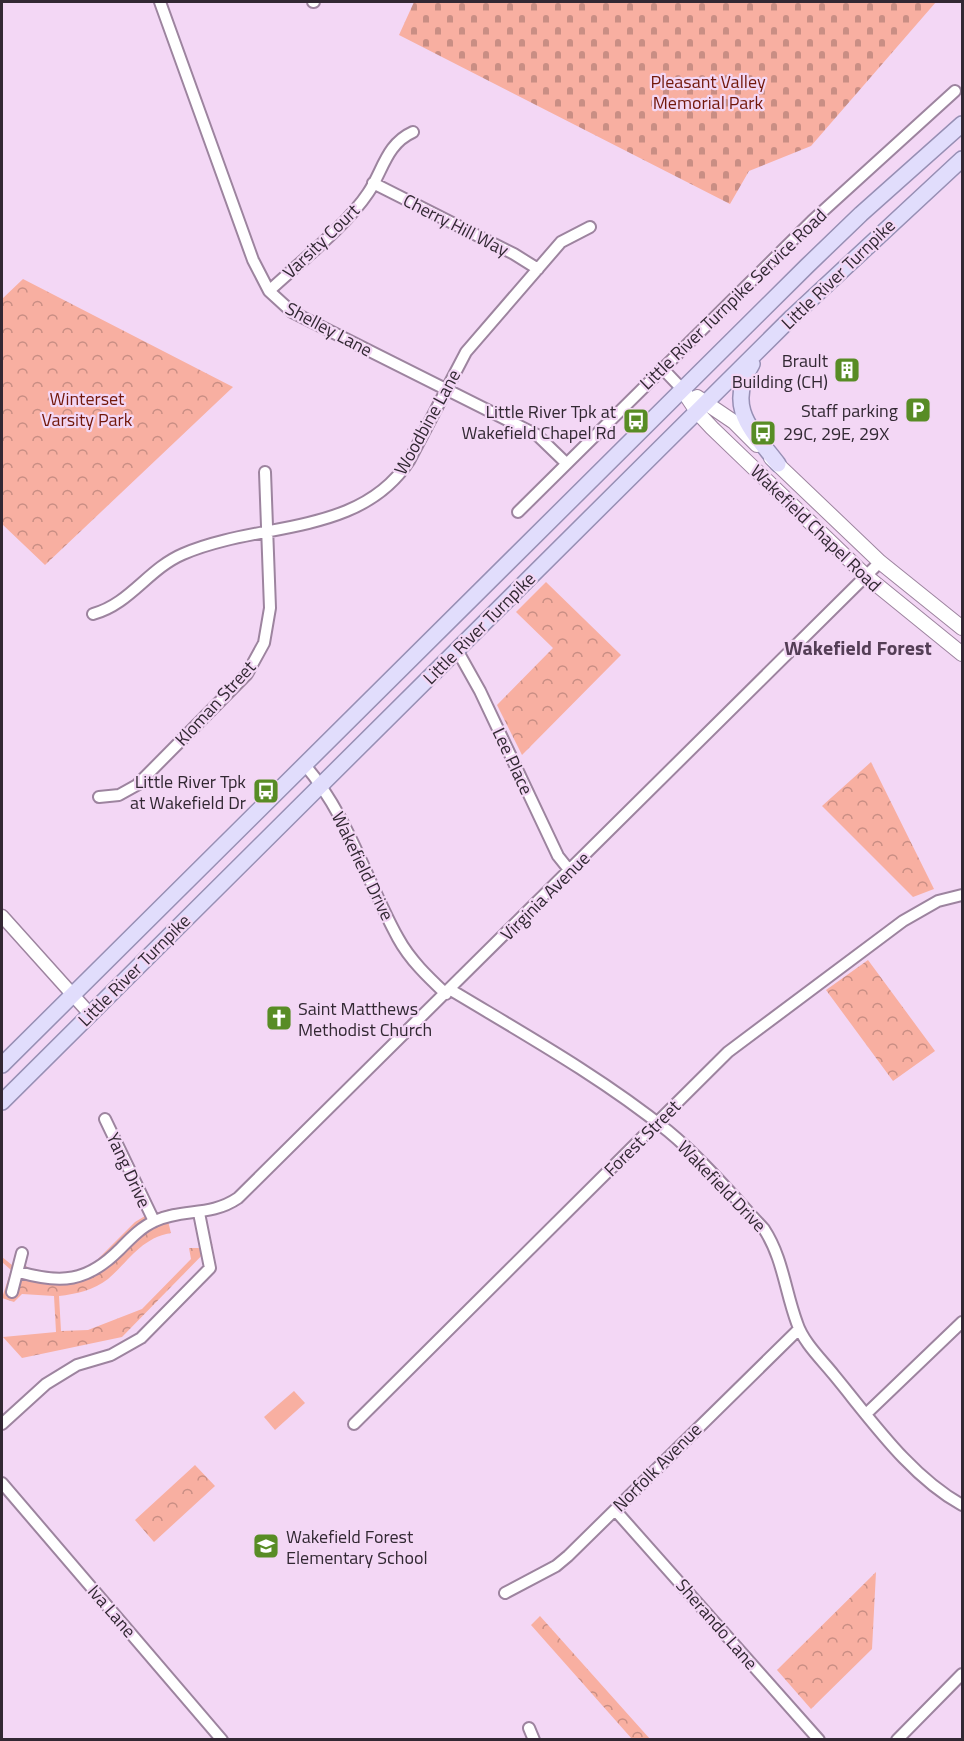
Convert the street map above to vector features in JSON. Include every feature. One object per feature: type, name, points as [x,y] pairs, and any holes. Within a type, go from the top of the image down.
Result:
[{"type":"main road","name":"Little River Turnpike","points":[[2,1065],[682,389],[861,214],[963,124]]},
{"type":"main road","name":"Little River Turnpike","points":[[2,1102],[849,262],[963,159]]},
{"type":"main road","points":[[766,344],[744,378],[741,410],[745,421],[778,464]]},
{"type":"main road","name":"Wakefield Chapel Road","points":[[682,389],[866,576],[957,650]]},
{"type":"main road","name":"Wakefield Chapel Road","points":[[702,408],[734,422],[880,562],[963,630]]},
{"type":"street","name":"Shelley Lane","points":[[160,2],[253,260],[269,291],[292,312],[537,435],[567,463]]},
{"type":"street","name":"Little River Turnpike Service Road","points":[[518,512],[819,214],[955,91]]},
{"type":"street","name":"Varsity Court","points":[[269,291],[359,206],[389,151],[397,142],[413,132]]},
{"type":"street","name":"Cherry Hill Way","points":[[373,183],[514,254],[537,269]]},
{"type":"street","name":"Woodbine Lane","points":[[93,614],[118,604],[171,560],[206,546],[346,513],[377,497],[390,486],[410,461],[466,352],[561,242],[590,227]]},
{"type":"street","name":"Wakefield Chapel Road","points":[[662,368],[682,389]]},
{"type":"street","name":"Kloman Street","points":[[99,797],[119,795],[137,785],[233,689],[256,659],[266,634],[270,608],[265,472]]},
{"type":"street","name":"Virginia Avenue","points":[[154,1221],[171,1215],[214,1210],[238,1198],[880,562]]},
{"type":"street","points":[[957,650],[963,630]]},
{"type":"street","name":"Lee Place","points":[[457,650],[480,691],[558,856],[570,871]]},
{"type":"street","name":"Wakefield Drive","points":[[304,764],[321,784],[339,814],[398,939],[428,977],[448,992],[632,1104],[704,1165],[764,1228],[779,1256],[799,1329],[866,1414],[918,1471],[963,1505]]},
{"type":"street","name":"Forest Street","points":[[354,1424],[728,1052],[923,908],[938,901],[963,895]]},
{"type":"street","points":[[2,916],[90,1014]]},
{"type":"street","name":"Yang Drive","points":[[105,1119],[154,1221]]},
{"type":"street","points":[[2,1424],[46,1384],[77,1365],[111,1355],[141,1338],[210,1268],[199,1213]]},
{"type":"street","points":[[19,1272],[55,1280],[84,1275],[98,1268],[137,1232],[154,1221]]},
{"type":"street","points":[[12,1292],[19,1272],[22,1253]]},
{"type":"street","points":[[866,1414],[963,1322]]},
{"type":"street","name":"Norfolk Avenue","points":[[505,1593],[556,1566],[799,1329]]},
{"type":"street","name":"Iva Lane","points":[[2,1483],[222,1740]]},
{"type":"street","name":"Sherando Lane","points":[[615,1510],[819,1740]]},
{"type":"street","points":[[897,1740],[963,1674]]},
{"type":"street","points":[[529,1728],[534,1740]]},
{"type":"green space","name":"Pleasant Valley Memorial Park","points":[[414,2],[936,2],[811,146],[749,171],[730,204],[399,35]]},
{"type":"green space","name":"Winterset Varsity Park","points":[[23,279],[233,387],[45,565],[2,524],[2,299]]},
{"type":"green space","points":[[546,582],[621,655],[522,755],[497,705],[553,648],[516,612]]},
{"type":"green space","points":[[871,762],[934,889],[913,897],[822,806]]},
{"type":"green space","points":[[868,960],[935,1051],[893,1081],[826,990]]},
{"type":"green space","points":[[170,1209],[168,1221],[171,1233],[143,1245],[103,1283],[85,1291],[59,1296],[61,1331],[88,1330],[142,1309],[191,1259],[189,1248],[203,1248],[213,1244],[122,1337],[22,1358],[3,1337],[56,1332],[54,1296],[22,1294],[14,1302],[2,1298],[11,1270],[2,1262],[2,1257],[12,1265],[15,1254],[25,1257],[25,1264],[30,1272],[65,1275],[92,1265],[135,1222],[145,1216]]},
{"type":"green space","points":[[294,1391],[305,1403],[275,1430],[264,1417]]},
{"type":"green space","points":[[195,1465],[215,1486],[154,1542],[135,1520]]},
{"type":"green space","points":[[876,1572],[872,1649],[811,1709],[777,1670]]},
{"type":"green space","points":[[540,1616],[650,1739],[632,1739],[531,1625]]},
{"type":"place","name":"Brault Building (CH)","points":[[847,370]]},
{"type":"place","name":"Staff parking","points":[[918,410]]},
{"type":"place","name":"Little River Tpk at Wakefield Chapel Rd","points":[[636,421]]},
{"type":"place","name":"29C, 29E, 29X","points":[[763,433]]},
{"type":"place","name":"Little River Tpk at Wakefield Dr","points":[[266,791]]},
{"type":"place","name":"Saint Matthews Methodist Church","points":[[279,1018]]},
{"type":"place","name":"Wakefield Forest Elementary School","points":[[266,1546]]},
{"type":"district","name":"Wakefield Forest","points":[[858,647]]}]
